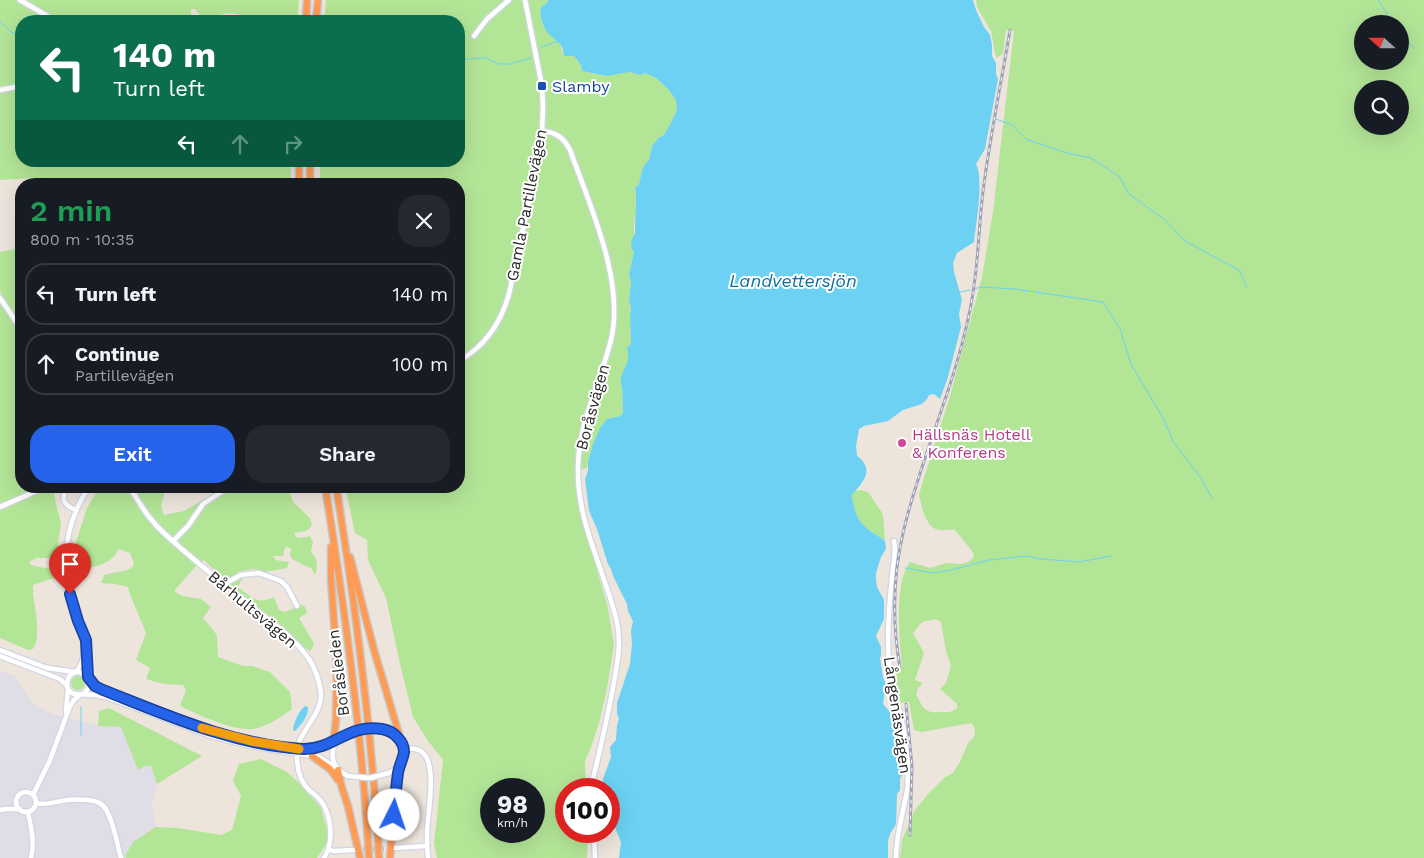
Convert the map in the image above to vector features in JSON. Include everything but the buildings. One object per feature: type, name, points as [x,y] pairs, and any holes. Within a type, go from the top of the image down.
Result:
[{"type":"highway","points":[[306,15],[307,0]]},
{"type":"highway","points":[[317,15],[318,0]]},
{"type":"highway","name":"Boråsleden","points":[[326,493],[350,654],[369,858]]},
{"type":"highway","name":"Boråsleden","points":[[337,493],[359,644],[370,738],[380,858]]},
{"type":"highway","points":[[342,522],[374,650],[401,741]]},
{"type":"highway","points":[[331,523],[331,578],[337,665],[335,741]]},
{"type":"highway","points":[[312,756],[330,769],[342,788]]},
{"type":"highway","points":[[390,858],[400,764]]},
{"type":"highway","points":[[337,769],[360,858]]},
{"type":"street","points":[[20,0],[46,15]]},
{"type":"street","points":[[474,36],[487,19],[509,0]]},
{"type":"street","name":"Gamla Partillevägen","points":[[465,357],[476,350],[492,333],[505,307],[525,226],[537,163],[542,131],[542,86],[525,0]]},
{"type":"street","points":[[0,90],[15,87]]},
{"type":"street","name":"Boråsvägen","points":[[542,131],[560,136],[567,143],[607,259],[613,295],[614,312],[611,338],[584,425],[578,462],[579,493],[583,517],[613,610],[619,639],[616,674],[593,778]]},
{"type":"street","points":[[0,298],[15,320]]},
{"type":"street","points":[[0,507],[32,493]]},
{"type":"street","points":[[63,493],[65,502],[69,507],[76,510]]},
{"type":"street","points":[[65,719],[68,677],[76,672],[82,662],[84,653],[83,642],[70,594],[66,558],[69,534],[76,510],[86,493]]},
{"type":"street","name":"Bårhultsvägen","points":[[134,493],[144,512],[173,541],[292,639],[311,662],[319,684],[320,701],[316,713],[302,734],[298,745]]},
{"type":"street","points":[[173,541],[188,526],[203,504],[220,493]]},
{"type":"street","name":"Långenäsvägen","points":[[894,541],[895,550],[889,618],[889,656],[894,696],[905,736],[908,758],[907,792],[896,858]]},
{"type":"street","points":[[224,584],[242,575],[259,573],[280,581],[287,587],[297,606]]},
{"type":"street","points":[[3,810],[20,809],[28,812],[34,809],[36,803],[33,795],[50,760],[65,719],[73,702],[88,688],[86,640],[78,621]]},
{"type":"street","points":[[0,650],[47,668],[64,672],[82,672],[95,686],[103,690],[185,722],[230,736],[269,745],[306,749],[322,746],[354,731],[376,728],[387,730],[398,737],[404,749],[403,757],[400,764],[389,773],[370,778],[348,776],[323,758],[229,742],[106,697],[72,693],[60,679],[0,656]]},
{"type":"street","points":[[335,741],[332,756],[337,769]]},
{"type":"street","points":[[404,749],[418,750],[425,755],[430,766],[428,858]]},
{"type":"street","points":[[297,757],[298,771],[303,783],[316,795],[325,808],[330,836],[324,858]]},
{"type":"street","points":[[3,810],[23,793],[33,795]]},
{"type":"street","points":[[17,799],[17,805],[20,809]]},
{"type":"street","points":[[36,803],[43,804],[71,800],[93,801],[102,804],[110,818],[121,858]]},
{"type":"street","points":[[28,812],[32,838],[31,858]]},
{"type":"street","points":[[594,843],[595,858]]},
{"type":"street","points":[[388,848],[427,846]]},
{"type":"street","points":[[328,849],[333,851],[360,850]]},
{"type":"shaded area","points":[[0,671],[15,676],[32,703],[52,714],[98,726],[121,727],[138,769],[151,766],[157,784],[152,804],[156,827],[133,842],[125,856],[126,858],[0,858]]},
{"type":"green space","points":[[0,0],[299,0],[298,15],[239,15],[228,13],[222,15],[200,15],[195,9],[191,9],[191,15],[15,15],[15,167],[291,167],[291,178],[15,178],[0,180]]},
{"type":"green space","points":[[326,0],[548,0],[540,11],[543,25],[560,44],[564,56],[574,56],[581,65],[582,71],[607,76],[623,72],[640,75],[645,73],[656,78],[669,90],[676,100],[677,110],[670,126],[652,146],[649,160],[642,170],[639,184],[635,188],[634,251],[629,274],[631,283],[629,298],[631,309],[631,344],[628,348],[628,359],[621,377],[623,413],[620,416],[607,419],[594,442],[587,468],[575,471],[578,504],[608,608],[614,645],[599,723],[585,761],[586,778],[555,778],[555,843],[588,843],[587,858],[437,858],[434,843],[443,760],[413,717],[386,598],[368,560],[367,540],[355,533],[346,493],[465,493],[465,178],[320,178],[320,167],[465,167],[465,15],[325,15]]},
{"type":"green space","points":[[976,0],[1424,0],[1424,858],[900,858],[902,840],[915,810],[944,778],[953,773],[968,743],[974,737],[975,730],[971,723],[922,732],[914,730],[909,702],[899,703],[893,671],[902,668],[899,598],[901,584],[910,562],[930,568],[946,563],[962,564],[974,557],[973,552],[955,530],[939,530],[931,526],[925,516],[919,494],[950,396],[982,277],[993,212],[1014,31],[1006,30],[1003,54],[996,58],[991,31],[977,7]],"holes":[[[936,619],[941,622],[946,651],[951,666],[946,683],[940,689],[957,704],[957,708],[951,711],[928,711],[923,707],[916,695],[918,688],[923,683],[915,680],[924,653],[913,633],[922,622]]]},
{"type":"green space","points":[[15,249],[15,493],[54,493],[61,523],[56,558],[37,558],[30,561],[30,564],[51,569],[54,578],[33,585],[37,635],[33,649],[28,650],[0,638],[0,295],[2,294],[0,291],[0,252]]},
{"type":"green space","points":[[855,491],[868,492],[881,511],[885,541],[863,526],[856,515],[851,496]]},
{"type":"green space","points":[[96,493],[163,493],[161,506],[164,515],[184,511],[214,493],[290,493],[293,502],[310,518],[312,526],[306,531],[294,533],[296,537],[301,538],[310,536],[313,542],[311,552],[317,563],[315,575],[312,569],[292,559],[290,555],[291,549],[287,547],[283,556],[273,556],[275,560],[289,562],[287,568],[265,572],[252,569],[237,572],[242,579],[238,587],[255,599],[263,600],[274,597],[279,610],[285,612],[302,605],[305,607],[307,613],[299,618],[314,645],[310,651],[234,588],[204,560],[195,567],[174,591],[182,596],[201,599],[211,607],[203,618],[217,635],[218,657],[243,666],[252,666],[270,672],[290,692],[292,709],[276,720],[258,728],[250,729],[230,726],[180,706],[186,690],[183,685],[164,684],[146,679],[150,668],[136,660],[146,633],[128,587],[101,583],[104,575],[132,568],[134,563],[130,553],[119,549],[105,563],[87,568],[73,568],[76,542],[87,508]]},
{"type":"green space","points":[[75,676],[81,676],[85,683],[81,690],[75,690],[71,686],[71,680]]},
{"type":"green space","points":[[109,708],[202,756],[157,784],[151,766],[145,766],[138,770],[121,727],[98,726],[99,711]]},
{"type":"green space","points":[[261,759],[287,772],[321,808],[327,829],[327,843],[317,858],[126,858],[125,856],[133,842],[156,827],[178,828],[221,835],[232,830],[241,796],[233,781],[239,764]]},
{"type":"water","name":"Landvettersjön","points":[[548,0],[973,0],[984,27],[990,35],[992,56],[996,63],[998,79],[985,149],[976,164],[979,191],[974,242],[957,253],[953,263],[962,300],[959,314],[961,327],[948,377],[940,399],[934,394],[929,395],[922,404],[903,410],[888,421],[864,426],[859,429],[856,446],[857,456],[866,466],[866,471],[863,481],[851,496],[855,511],[862,524],[885,541],[886,549],[881,557],[876,573],[877,587],[884,600],[884,619],[876,636],[881,647],[880,658],[886,684],[883,704],[897,721],[902,736],[905,769],[900,779],[900,790],[897,794],[896,824],[888,841],[888,858],[619,858],[621,842],[620,778],[603,778],[611,757],[610,747],[616,740],[619,719],[617,703],[630,664],[633,621],[608,564],[589,511],[585,479],[593,444],[600,428],[607,419],[620,416],[623,413],[621,377],[628,359],[627,348],[631,344],[631,309],[629,299],[631,283],[629,274],[634,252],[631,242],[635,233],[635,188],[639,184],[645,164],[649,160],[652,146],[659,137],[663,136],[677,110],[676,100],[669,90],[656,78],[645,73],[640,75],[630,72],[607,76],[582,71],[581,65],[574,56],[564,56],[561,45],[545,28],[540,11],[542,6]]},
{"type":"water","points":[[305,706],[308,707],[306,717],[295,731],[293,730],[295,720]]},
{"type":"waterway","points":[[1378,0],[1388,15]]},
{"type":"waterway","points":[[0,22],[15,34]]},
{"type":"waterway","points":[[541,47],[558,41]]},
{"type":"waterway","points":[[1409,43],[1414,49]]},
{"type":"waterway","points":[[465,59],[486,58],[499,64],[510,64],[531,58]]},
{"type":"waterway","points":[[996,119],[1012,125],[1026,139],[1067,153],[1091,158],[1119,176],[1129,194],[1165,220],[1185,241],[1239,270],[1247,287]]},
{"type":"waterway","points":[[974,289],[981,287],[1015,289],[1103,302],[1120,329],[1131,364],[1164,420],[1174,443],[1201,478],[1212,498]]},
{"type":"waterway","points":[[960,292],[970,290]]},
{"type":"waterway","points":[[905,568],[933,573],[989,560],[1026,556],[1079,562],[1111,556]]},
{"type":"waterway","points":[[81,707],[81,735]]},
{"type":"tunnel","points":[[363,849],[384,849]]},
{"type":"railway","points":[[900,668],[895,616],[900,546],[911,502],[954,372],[968,319],[976,271],[986,171],[1010,30]]},
{"type":"railway","points":[[906,704],[912,766],[910,835]]},
{"type":"slow traffic","points":[[202,728],[269,745],[299,749]]},
{"type":"place","name":"Slamby","points":[[542,86]]},
{"type":"place","name":"Hällsnäs Hotell & Konferens","points":[[902,443]]},
{"type":"route","points":[[70,594],[73,608],[86,640],[89,680],[103,690],[195,725],[269,745],[313,749],[335,741],[343,735],[365,728],[387,730],[394,734],[403,745],[404,753],[398,772],[394,815]]}]
